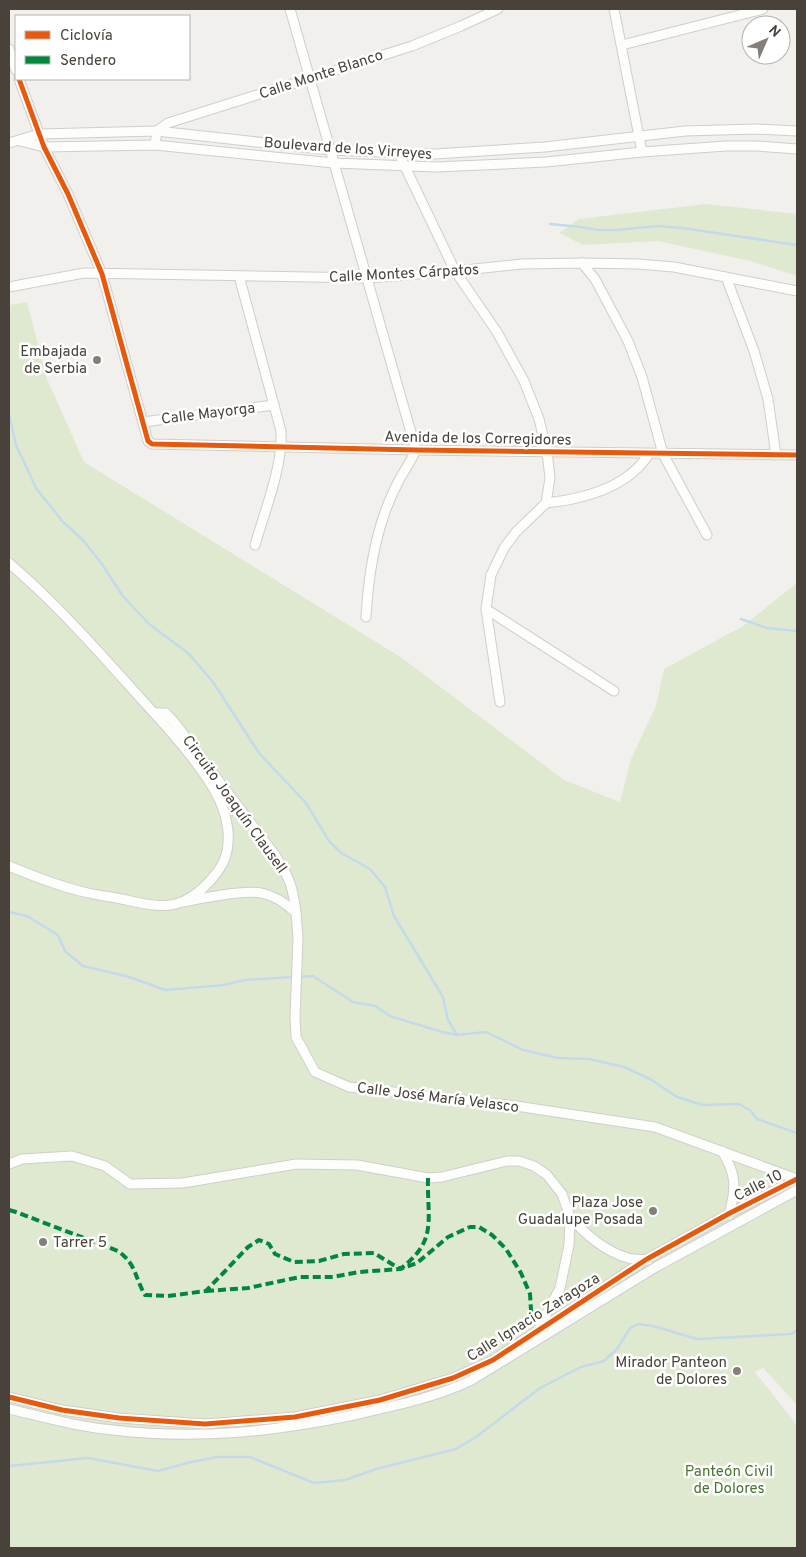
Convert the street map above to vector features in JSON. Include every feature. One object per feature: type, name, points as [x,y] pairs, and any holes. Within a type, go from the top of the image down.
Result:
[{"type":"street","points":[[290,9],[416,450],[400,479],[386,511],[377,539],[368,585],[366,617]]},
{"type":"street","name":"Calle Monte Blanco","points":[[157,131],[168,123],[412,46],[498,9]]},
{"type":"street","points":[[614,9],[642,152]]},
{"type":"street","points":[[622,45],[763,9]]},
{"type":"street","points":[[9,48],[15,67]]},
{"type":"street","points":[[19,80],[44,147],[68,194],[102,274],[143,422]]},
{"type":"street","name":"Boulevard de los Virreyes","points":[[9,143],[39,134],[157,131],[330,150],[435,154],[545,147],[639,135],[724,129],[797,131]]},
{"type":"street","points":[[155,146],[157,131]]},
{"type":"street","name":"Boulevard de los Virreyes","points":[[20,140],[44,147],[155,146],[334,163],[436,167],[546,162],[726,146],[797,149]]},
{"type":"street","points":[[398,152],[455,271],[497,332],[524,381],[539,419],[547,452],[550,478],[546,503]]},
{"type":"street","points":[[582,263],[595,279],[628,341],[642,377],[663,454],[707,536]]},
{"type":"street","name":"Calle Montes Cárpatos","points":[[9,286],[84,273],[368,278],[522,264],[582,263],[674,267],[797,290]]},
{"type":"street","points":[[240,276],[281,431],[282,446],[255,545]]},
{"type":"street","points":[[726,277],[754,351],[768,399],[776,455]]},
{"type":"street","name":"Calle Mayorga","points":[[143,422],[274,405]]},
{"type":"street","name":"Avenida de los Corregidores","points":[[143,422],[148,441],[159,444],[416,450],[797,455]]},
{"type":"street","points":[[500,702],[486,609],[491,574],[504,548],[516,532],[546,503],[569,500],[593,493],[629,477],[642,466],[649,454]]},
{"type":"street","name":"Circuito Joaquín Clausell","points":[[9,563],[33,584],[93,644],[154,713],[213,788],[228,824],[229,840],[226,856],[221,868],[213,878],[184,902]]},
{"type":"street","points":[[486,609],[614,691]]},
{"type":"street","name":"Circuito Joaquín Clausell","points":[[154,713],[166,713],[275,854],[286,872],[293,889],[296,913]]},
{"type":"street","points":[[9,866],[58,885],[144,904],[167,905],[243,891],[262,892],[286,903],[296,913]]},
{"type":"street","name":"Calle José María Velasco","points":[[296,913],[298,945],[296,1038],[315,1072],[349,1087],[458,1098],[644,1125],[797,1179]]},
{"type":"street","points":[[722,1152],[734,1176],[734,1192],[726,1229]]},
{"type":"street","name":"Calle Ignacio Zaragoza","points":[[9,1164],[22,1160],[72,1156],[105,1166],[130,1184],[183,1182],[296,1164],[356,1165],[428,1178],[442,1177],[507,1161],[519,1161],[534,1166],[547,1175],[562,1194],[570,1217],[569,1245],[560,1288],[537,1332]]},
{"type":"street","name":"Calle 10","points":[[730,1213],[797,1179]]},
{"type":"street","name":"Calle 10","points":[[726,1229],[797,1190]]},
{"type":"street","name":"Calle Ignacio Zaragoza","points":[[9,1397],[62,1410],[119,1418],[205,1424],[295,1417],[380,1400],[453,1378],[493,1360],[648,1260],[730,1213]]},
{"type":"street","name":"Calle Ignacio Zaragoza","points":[[570,1217],[595,1241],[612,1252],[630,1259],[648,1260]]},
{"type":"street","name":"Calle Ignacio Zaragoza","points":[[9,1409],[83,1426],[113,1430],[185,1435],[229,1434],[305,1425],[439,1394],[470,1381],[656,1267],[726,1229]]},
{"type":"street","points":[[648,1260],[656,1267]]},
{"type":"green space","points":[[706,204],[797,214],[797,276],[750,261],[658,241],[583,245],[559,233],[579,219]]},
{"type":"green space","name":"Panteón Civil de Dolores","points":[[27,302],[47,379],[84,462],[402,658],[564,780],[620,802],[631,759],[656,706],[664,669],[743,626],[797,583],[797,1405],[763,1368],[755,1372],[797,1425],[797,1548],[9,1548],[9,305]]},
{"type":"waterway","points":[[550,224],[598,230],[658,226],[682,228],[797,245]]},
{"type":"waterway","points":[[9,415],[16,445],[36,488],[63,522],[82,539],[102,564],[122,595],[149,624],[188,653],[213,682],[259,753],[306,803],[329,841],[341,853],[370,869],[385,887],[394,916],[443,997],[448,1020],[457,1035]]},
{"type":"waterway","points":[[741,619],[767,628],[797,631]]},
{"type":"waterway","points":[[9,912],[27,916],[58,935],[65,951],[83,966],[126,976],[166,990],[224,985],[245,980],[293,977]]},
{"type":"waterway","points":[[299,977],[313,976],[353,1002],[375,1006],[390,1016],[442,1032],[457,1035],[486,1032],[523,1050],[558,1058],[589,1059],[624,1067],[650,1079],[677,1097],[703,1105],[739,1104],[751,1111],[757,1119],[797,1133]]},
{"type":"waterway","points":[[9,1466],[88,1458],[158,1471],[217,1457],[250,1457],[314,1483],[345,1480],[376,1469],[456,1449],[476,1437],[540,1388],[581,1367],[604,1361],[617,1349],[630,1328],[638,1324],[653,1326],[697,1339],[790,1334],[797,1331]]},
{"type":"marked path","points":[[9,1210],[118,1251],[129,1261],[145,1295],[168,1296],[206,1291],[248,1247],[259,1240],[269,1244],[275,1254],[294,1262],[319,1261],[344,1254],[374,1253],[400,1269],[412,1259],[425,1239],[429,1218],[428,1178]]},
{"type":"marked path","points":[[206,1291],[248,1288],[300,1277],[333,1277],[359,1272],[400,1269],[417,1263],[448,1237],[470,1227],[479,1227],[492,1235],[506,1249],[521,1273],[530,1294],[531,1310],[537,1332]]},
{"type":"cycle path","points":[[19,80],[44,147],[68,194],[102,274],[148,441],[152,444],[797,455]]},
{"type":"cycle path","points":[[9,1397],[62,1410],[119,1418],[205,1424],[295,1417],[380,1400],[453,1378],[493,1360],[647,1259],[730,1213],[797,1179]]},
{"type":"place","name":"Embajada de Serbia","points":[[97,360]]},
{"type":"place","name":"Plaza Jose Guadalupe Posada","points":[[653,1211]]},
{"type":"place","name":"Tarrer 5","points":[[43,1242]]},
{"type":"place","name":"Mirador Panteon de Dolores","points":[[737,1371]]}]
